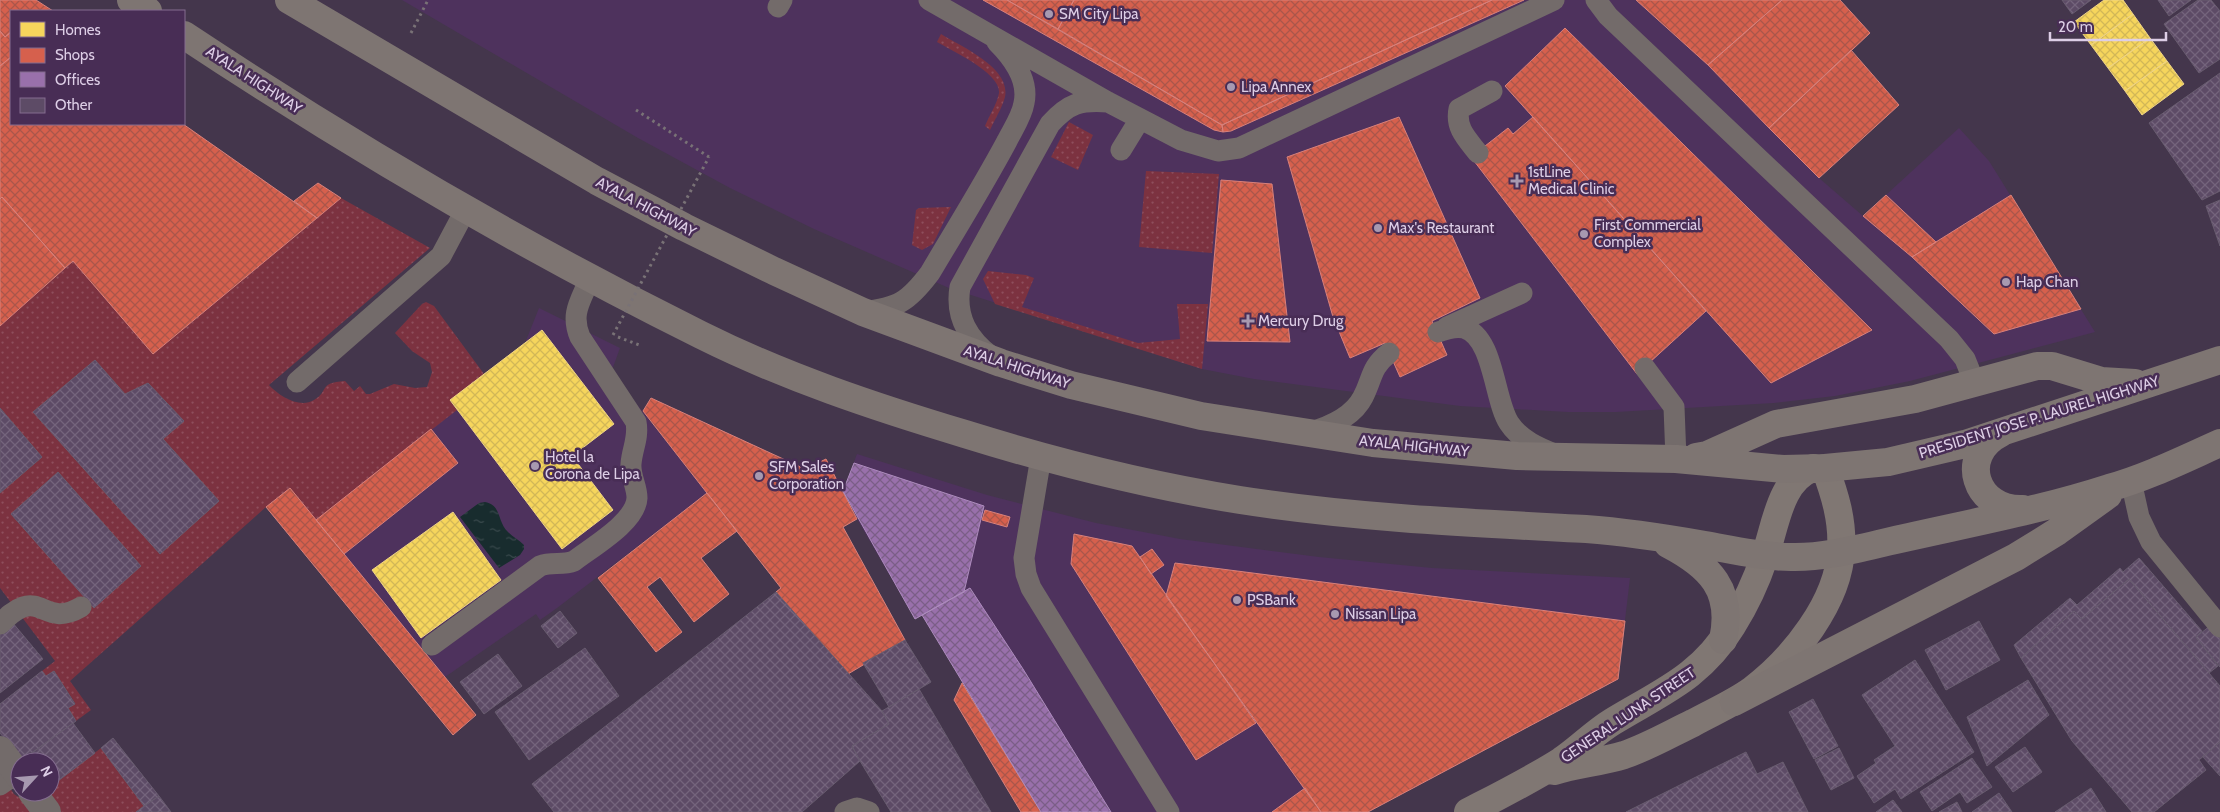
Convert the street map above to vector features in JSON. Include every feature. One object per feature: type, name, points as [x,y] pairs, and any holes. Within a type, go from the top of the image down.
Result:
[{"type":"highway","points":[[131,0],[146,10]]},
{"type":"highway","name":"AYALA HIGHWAY","points":[[289,0],[606,185],[692,231],[863,312],[1001,362],[1072,385],[1201,416],[1373,443],[1517,456],[1676,459],[1783,469],[1819,468]]},
{"type":"highway","name":"AYALA HIGHWAY","points":[[185,36],[318,122],[466,209],[590,278],[703,336],[804,380],[901,415],[1041,457],[1135,480],[1238,500],[1332,512],[1651,535],[1766,555],[1805,557],[1842,551]]},
{"type":"highway","name":"PRESIDENT JOSE P. LAUREL HIGHWAY","points":[[1819,468],[1888,462],[1927,454],[2007,430],[2220,360]]},
{"type":"highway","points":[[1676,459],[1707,454],[1761,429],[1795,419],[1896,403],[1975,384],[2037,366],[2045,365],[2101,381],[2146,384]]},
{"type":"highway","points":[[2007,430],[1989,441],[1980,451],[1976,465],[1979,486],[1984,495],[2001,506],[2021,510],[2034,508]]},
{"type":"highway","points":[[1842,551],[2034,508],[2131,481],[2220,443]]},
{"type":"highway","points":[[1734,702],[2016,556],[2058,531],[2131,481]]},
{"type":"highway","points":[[1651,535],[1692,556],[1705,567],[1717,582],[1726,612],[1723,640]]},
{"type":"main road","name":"GENERAL LUNA STREET","points":[[1468,812],[1536,777],[1563,760],[1611,723],[1689,676],[1723,640],[1746,602],[1766,555],[1786,493],[1799,476],[1819,468],[1838,507],[1842,551],[1831,590],[1812,627],[1781,665],[1734,702],[1647,746],[1625,754],[1536,777]]},
{"type":"street","points":[[0,750],[10,769]]},
{"type":"street","points":[[37,802],[47,812]]},
{"type":"lane","points":[[930,0],[1140,120],[1181,140],[1218,150],[1240,148],[1554,0]]},
{"type":"lane","points":[[1596,0],[1608,16],[1949,339],[1964,359],[1975,384]]},
{"type":"lane","points":[[863,312],[884,309],[906,300],[918,289],[930,273],[997,160],[1020,114],[1025,102],[1020,73],[1012,59],[984,30]]},
{"type":"lane","points":[[1478,153],[1460,129],[1456,119],[1458,109],[1492,90]]},
{"type":"lane","points":[[1001,362],[980,348],[967,332],[960,314],[958,299],[960,287],[1050,124],[1060,113],[1075,104],[1089,101],[1108,102]]},
{"type":"lane","points":[[1121,150],[1140,120]]},
{"type":"lane","points":[[297,382],[441,256],[466,209]]},
{"type":"lane","points":[[432,645],[533,570],[548,563],[564,565],[574,562],[630,518],[636,507],[637,495],[630,472],[638,432],[636,422],[580,337],[574,323],[576,311],[590,278]]},
{"type":"lane","points":[[1522,293],[1438,332],[1456,328],[1466,329],[1473,334],[1486,354],[1502,407],[1510,424],[1531,443],[1562,457]]},
{"type":"lane","points":[[1308,433],[1331,425],[1354,409],[1363,396],[1375,366],[1389,353]]},
{"type":"lane","points":[[1645,368],[1674,407],[1676,459]]},
{"type":"lane","points":[[1041,457],[1024,558],[1026,574],[1031,588],[1170,812]]},
{"type":"lane","points":[[2131,481],[2140,517],[2151,542],[2220,628]]},
{"type":"lane","points":[[0,624],[24,606],[30,605],[59,615],[71,613],[81,607]]},
{"type":"lane","points":[[845,812],[857,808],[869,812]]},
{"type":"path","points":[[612,335],[709,157],[636,110]]},
{"type":"shaded area","points":[[402,0],[1636,0],[1708,65],[1819,178],[1863,216],[1959,128],[1989,161],[2095,332],[1910,381],[1835,396],[1774,403],[1616,412],[1568,412],[1460,406],[1254,379],[1202,369],[949,288],[814,229],[730,188],[638,138]]},
{"type":"shaded area","points":[[941,34],[983,59],[993,68],[1005,86],[1005,97],[990,130],[985,126],[998,97],[998,85],[984,70],[937,42]]},
{"type":"shaded area","points":[[1069,122],[1093,135],[1078,170],[1051,157]]},
{"type":"shaded area","points":[[1146,171],[1219,174],[1212,253],[1139,247]]},
{"type":"shaded area","points":[[341,198],[430,248],[269,385],[284,397],[302,403],[319,397],[327,386],[336,382],[345,381],[354,391],[360,386],[366,394],[394,384],[415,388],[427,387],[432,372],[430,363],[412,351],[395,333],[426,302],[434,306],[484,374],[450,400],[457,410],[316,520],[290,488],[266,507],[70,681],[91,710],[76,721],[68,708],[75,703],[54,671],[46,676],[42,671],[55,661],[0,588],[0,493],[42,457],[0,408],[0,326],[73,261],[153,354]],"holes":[[[58,473],[94,607],[11,514]]]},
{"type":"shaded area","points":[[951,207],[933,244],[922,250],[912,245],[916,210],[919,208]]},
{"type":"shaded area","points":[[988,271],[1026,275],[1034,278],[1022,307],[1138,343],[1180,339],[1177,304],[1208,304],[1202,369],[995,304],[983,279]]},
{"type":"shaded area","name":"Hotel la Corona de Lipa","points":[[539,308],[620,348],[612,370],[616,378],[707,493],[540,620],[536,614],[445,677],[344,554],[431,429],[456,410],[450,400],[525,343]]},
{"type":"shaded area","points":[[857,454],[987,495],[1096,523],[1180,539],[1319,557],[1432,568],[1630,578],[1618,679],[1368,812],[1041,812],[922,615],[915,619],[857,519],[843,491]]},
{"type":"shaded area","points":[[101,748],[144,806],[136,812],[60,812],[52,802],[60,802],[60,779]]},
{"type":"shaded area","points":[[0,773],[10,788],[10,802],[24,802],[31,812],[0,812]]},
{"type":"water","points":[[485,502],[497,510],[505,528],[524,545],[520,555],[499,568],[460,517],[479,503]]},
{"type":"building: Homes","points":[[2104,0],[2123,0],[2133,14],[2091,45],[2074,22]]},
{"type":"building: Homes","points":[[2133,14],[2150,38],[2108,68],[2091,45]]},
{"type":"building: Homes","points":[[2150,38],[2167,61],[2125,91],[2108,68]]},
{"type":"building: Homes","points":[[2167,61],[2184,84],[2142,115],[2125,91]]},
{"type":"building: Homes","points":[[542,330],[614,424],[572,456],[613,510],[562,549],[450,400]]},
{"type":"building: Homes","points":[[453,512],[501,580],[421,638],[372,570]]},
{"type":"building: Shops","points":[[0,0],[36,0],[51,10],[10,10],[10,33],[5,37],[0,31]]},
{"type":"building: Shops","points":[[983,0],[1007,0],[1222,125],[1223,132],[1214,130]]},
{"type":"building: Shops","name":"SM City Lipa","points":[[1007,0],[1074,0],[1058,29]]},
{"type":"building: Shops","name":"Lipa Annex","points":[[1074,0],[1492,0],[1222,125],[1058,29]]},
{"type":"building: Shops","points":[[1492,0],[1524,0],[1231,131],[1223,132],[1222,125]]},
{"type":"building: Shops","points":[[1636,0],[1782,0],[1708,65]]},
{"type":"building: Shops","points":[[1782,0],[1840,0],[1870,33],[1769,128],[1708,65]]},
{"type":"building: Shops","points":[[1565,28],[1872,330],[1771,383],[1505,86]]},
{"type":"building: Shops","points":[[0,31],[5,37],[10,33],[10,58],[0,66]]},
{"type":"building: Shops","points":[[1851,50],[1899,105],[1819,178],[1769,128]]},
{"type":"building: Shops","points":[[10,58],[10,125],[184,125],[317,218],[153,354],[73,261],[65,268],[2,197],[0,199],[0,66]]},
{"type":"building: Shops","name":"Max's Restaurant","points":[[1399,117],[1480,298],[1432,321],[1447,355],[1400,377],[1385,343],[1350,358],[1333,317],[1287,157]]},
{"type":"building: Shops","name":"First Commercial Complex","points":[[1533,117],[1706,311],[1637,374],[1471,157],[1508,128],[1513,134]]},
{"type":"building: Shops","points":[[1221,180],[1272,184],[1290,342],[1207,341]]},
{"type":"building: Shops","points":[[318,183],[341,198],[317,218],[294,201]]},
{"type":"building: Shops","points":[[1886,195],[1936,242],[1912,257],[1863,216]]},
{"type":"building: Shops","points":[[2011,195],[2081,309],[1994,334],[1912,257]]},
{"type":"building: Shops","points":[[2,197],[65,268],[0,326],[0,199]]},
{"type":"building: Shops","points":[[651,398],[805,469],[826,459],[857,519],[843,527],[905,640],[848,674],[776,592],[781,588],[643,411]]},
{"type":"building: Shops","points":[[431,429],[458,463],[344,554],[316,520]]},
{"type":"building: Shops","points":[[290,488],[476,715],[453,735],[266,507]]},
{"type":"building: Shops","points":[[707,493],[737,531],[701,558],[729,594],[694,622],[660,577],[647,587],[682,632],[656,652],[598,578]]},
{"type":"building: Shops","points":[[985,510],[1010,517],[1007,527],[982,520]]},
{"type":"building: Shops","points":[[1074,534],[1132,546],[1256,723],[1196,760],[1071,564]]},
{"type":"building: Shops","points":[[1152,549],[1164,565],[1151,574],[1140,557]]},
{"type":"building: Shops","points":[[1175,563],[1625,621],[1618,679],[1368,812],[1321,812],[1166,596]]},
{"type":"building: Shops","points":[[962,683],[1041,812],[1021,812],[954,700]]},
{"type":"building: Shops","points":[[1305,788],[1321,812],[1272,812]]},
{"type":"building: Offices","points":[[854,463],[984,506],[964,592],[915,619],[843,491]]},
{"type":"building: Offices","points":[[970,588],[1023,669],[1111,812],[1041,812],[922,615]]},
{"type":"building: Other","points":[[2062,0],[2091,0],[2072,14]]},
{"type":"building: Other","points":[[2158,0],[2191,0],[2169,16]]},
{"type":"building: Other","points":[[2198,0],[2211,0],[2220,11],[2220,59],[2199,73],[2164,24]]},
{"type":"building: Other","points":[[2220,73],[2220,191],[2202,200],[2149,123]]},
{"type":"building: Other","points":[[2220,200],[2220,246],[2206,206]]},
{"type":"building: Other","points":[[95,360],[125,394],[148,383],[184,421],[163,439],[219,501],[160,554],[33,412]]},
{"type":"building: Other","points":[[0,408],[42,457],[0,493]]},
{"type":"building: Other","points":[[58,472],[141,566],[94,608],[11,514]]},
{"type":"building: Other","points":[[2139,558],[2202,631],[2196,637],[2218,666],[2209,673],[2129,579],[2082,619],[2074,611],[2021,658],[2014,645],[2070,598],[2077,605],[2120,568],[2123,572]]},
{"type":"building: Other","points":[[2129,579],[2220,686],[2220,742],[2199,760],[2206,770],[2154,812],[2132,812],[2072,741],[2021,658],[2074,611],[2082,619]]},
{"type":"building: Other","points":[[776,592],[882,711],[889,724],[852,746],[860,761],[802,812],[554,812],[532,784]]},
{"type":"building: Other","points":[[560,611],[577,633],[558,648],[541,626]]},
{"type":"building: Other","points":[[2220,618],[2220,667],[2196,637]]},
{"type":"building: Other","points":[[1979,621],[2000,660],[1946,690],[1925,650]]},
{"type":"building: Other","points":[[12,622],[43,659],[0,693],[0,634]]},
{"type":"building: Other","points":[[905,640],[931,682],[889,707],[863,663]]},
{"type":"building: Other","points":[[585,648],[619,696],[529,760],[495,712]]},
{"type":"building: Other","points":[[498,654],[522,686],[484,714],[460,682]]},
{"type":"building: Other","points":[[1915,660],[1974,752],[1901,799],[1895,789],[1874,803],[1857,776],[1876,763],[1874,760],[1895,746],[1862,695]]},
{"type":"building: Other","points":[[42,671],[46,676],[54,671],[75,704],[68,708],[76,721],[33,752],[15,752],[0,733],[0,704]]},
{"type":"building: Other","points":[[2028,680],[2049,715],[1987,766],[1967,717]]},
{"type":"building: Other","points":[[919,689],[991,812],[891,812],[860,761],[852,746],[889,724],[882,711]]},
{"type":"building: Other","points":[[1813,699],[1838,746],[1814,759],[1789,712]]},
{"type":"building: Other","points":[[73,723],[95,753],[60,779],[60,752],[33,752]]},
{"type":"building: Other","points":[[113,738],[159,796],[144,806],[101,748]]},
{"type":"building: Other","points":[[2220,742],[2220,776],[2203,757]]},
{"type":"building: Other","points":[[2025,747],[2042,772],[2013,792],[1995,767]]},
{"type":"building: Other","points":[[1839,748],[1854,778],[1831,790],[1815,760]]},
{"type":"building: Other","points":[[1746,752],[1757,774],[1783,762],[1808,812],[1626,812]]},
{"type":"building: Other","points":[[1972,758],[1992,787],[1967,803],[1960,792],[1932,811],[1920,792]]},
{"type":"building: Other","points":[[2091,788],[2106,812],[2055,812]]},
{"type":"building: Other","points":[[1999,793],[2012,812],[1972,812]]},
{"type":"building: Other","points":[[159,796],[171,812],[136,812],[144,806]]},
{"type":"building: Other","points":[[1893,800],[1902,812],[1876,812]]},
{"type":"building: Other","points":[[1957,802],[1962,812],[1939,812]]},
{"type":"place","name":"SM City Lipa","points":[[1049,14]]},
{"type":"place","name":"Lipa Annex","points":[[1231,87]]},
{"type":"place","name":"1stLine Medical Clinic","points":[[1517,181]]},
{"type":"place","name":"Max's Restaurant","points":[[1378,228]]},
{"type":"place","name":"First Commercial Complex","points":[[1584,234]]},
{"type":"place","name":"Hap Chan","points":[[2006,282]]},
{"type":"place","name":"Mercury Drug","points":[[1248,321]]},
{"type":"place","name":"Hotel la Corona de Lipa","points":[[535,466]]},
{"type":"place","name":"SFM Sales Corporation","points":[[759,476]]},
{"type":"place","name":"PSBank","points":[[1237,600]]},
{"type":"place","name":"Nissan Lipa","points":[[1335,614]]}]
